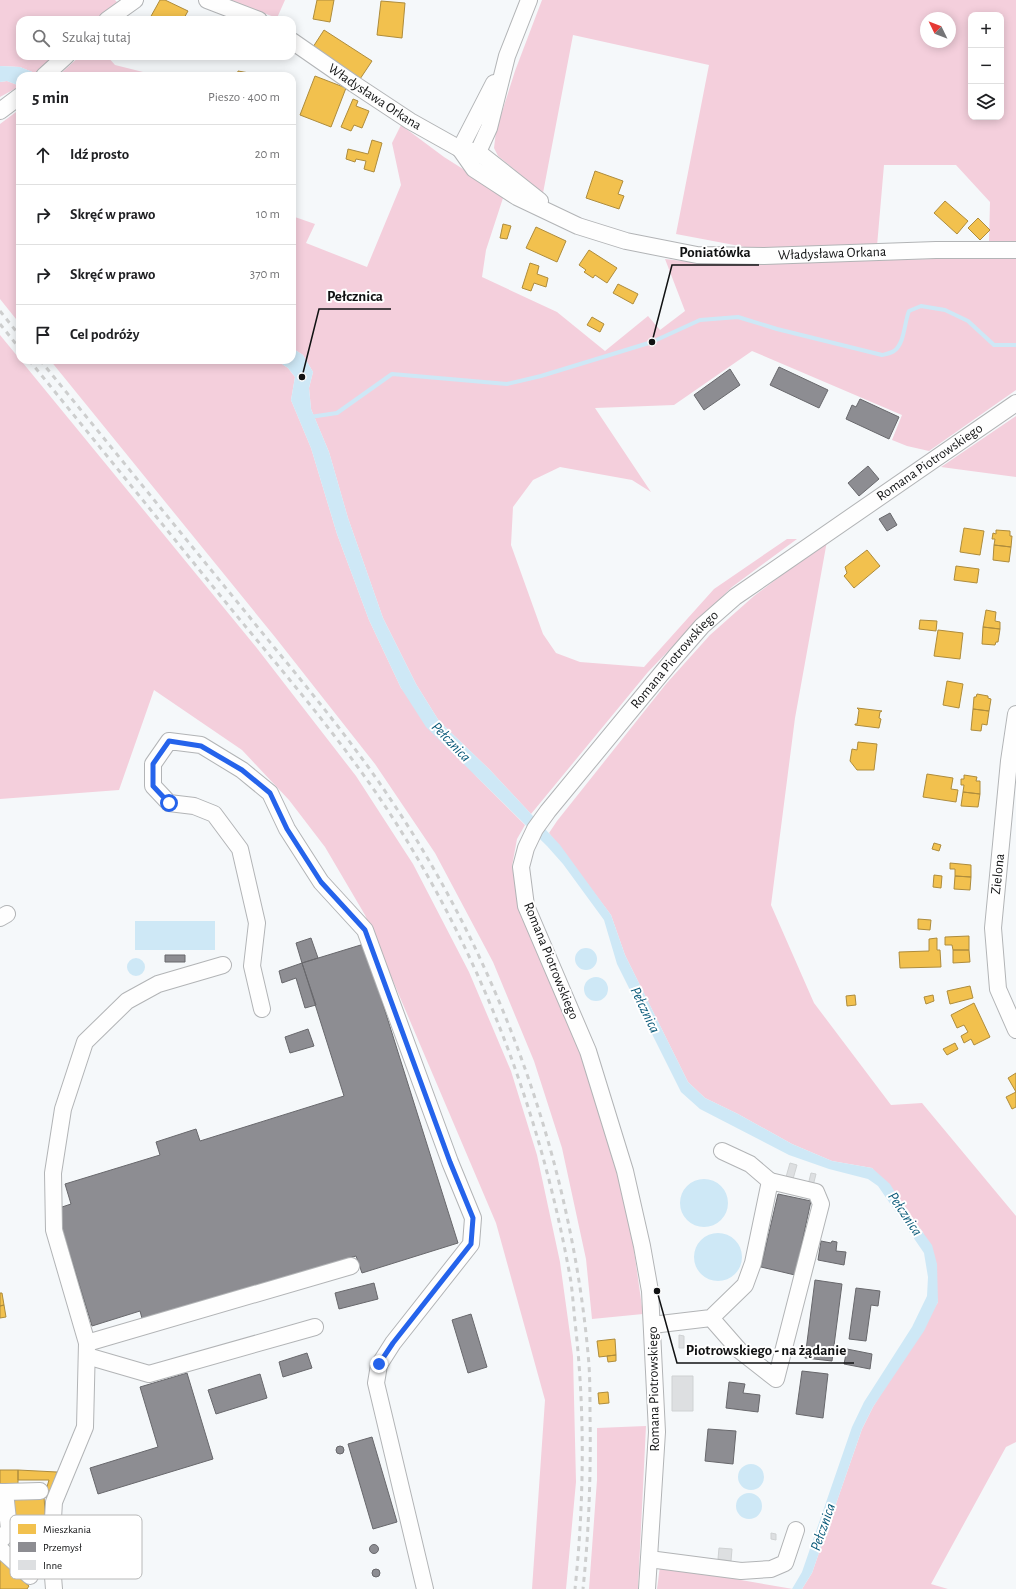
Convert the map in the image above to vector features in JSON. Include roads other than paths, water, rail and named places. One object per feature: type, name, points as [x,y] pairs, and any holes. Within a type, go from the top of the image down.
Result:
[{"type":"street","points":[[113,16],[135,0]]},
{"type":"street","points":[[207,0],[249,16]]},
{"type":"street","points":[[460,149],[507,56],[529,0]]},
{"type":"street","name":"Władysława Orkana","points":[[296,44],[410,121],[460,149],[478,152],[558,217]]},
{"type":"street","points":[[478,152],[489,128],[507,56]]},
{"type":"street","points":[[49,72],[62,60]]},
{"type":"street","points":[[0,111],[16,99]]},
{"type":"street","name":"Władysława Orkana","points":[[460,149],[474,169],[517,197],[578,226],[626,241],[697,255],[764,256],[936,250],[1016,250]]},
{"type":"street","name":"Romana Piotrowskiego","points":[[648,1589],[657,1432],[650,1291],[642,1246],[625,1171],[588,1051],[526,906],[521,867],[526,848],[535,829],[548,811],[702,626],[735,597],[1016,403]]},
{"type":"street","name":"Zielona","points":[[1016,714],[1009,761],[993,928],[998,989],[1016,1030]]},
{"type":"street","points":[[262,1009],[252,966],[257,923],[240,849],[214,814],[194,806],[169,803],[153,786],[153,764],[169,741],[201,746],[242,770],[270,793],[287,829],[321,882],[365,930],[450,1162],[473,1218],[471,1244],[393,1343],[379,1364],[376,1383],[425,1589]]},
{"type":"street","points":[[53,1515],[54,1502],[86,1427],[87,1349],[54,1230],[53,1180],[63,1109],[85,1042],[127,1001],[158,984],[223,965]]},
{"type":"street","points":[[711,1318],[739,1350],[776,1379],[821,1204],[816,1192],[770,1181],[750,1164],[722,1151]]},
{"type":"street","points":[[652,1325],[711,1318],[745,1285],[753,1263],[770,1181]]},
{"type":"street","points":[[87,1349],[351,1266]]},
{"type":"street","points":[[87,1349],[148,1374],[315,1327]]},
{"type":"street","points":[[0,1538],[3,1538],[9,1529],[2,1492],[40,1491]]},
{"type":"street","points":[[649,1559],[741,1571],[771,1569],[785,1563],[796,1530]]},
{"type":"street","points":[[0,1549],[10,1558]]},
{"type":"street","points":[[53,1579],[54,1589]]},
{"type":"water","points":[[0,66],[20,67],[33,72],[16,72],[16,84],[7,81],[0,82]]},
{"type":"water","points":[[296,351],[303,355],[313,372],[309,388],[311,409],[329,452],[348,518],[383,618],[416,684],[439,721],[490,770],[560,845],[611,915],[625,955],[688,1082],[705,1098],[738,1114],[792,1144],[832,1161],[872,1168],[890,1184],[904,1207],[932,1245],[937,1264],[938,1302],[924,1331],[873,1407],[862,1429],[812,1573],[802,1589],[792,1589],[802,1572],[852,1427],[864,1402],[912,1327],[927,1296],[928,1277],[924,1253],[878,1186],[868,1179],[829,1169],[789,1155],[700,1109],[681,1092],[617,964],[604,920],[563,864],[547,846],[426,727],[401,688],[369,620],[337,534],[311,448],[291,400],[295,377],[288,368],[282,364],[296,364]]},
{"type":"water","points":[[135,921],[215,921],[215,950],[135,950]]},
{"type":"water","points":[[586,948],[594,951],[597,959],[594,967],[586,970],[578,967],[575,959],[578,951]]},
{"type":"water","points":[[136,958],[142,961],[145,967],[142,973],[136,976],[130,973],[127,967],[130,961]]},
{"type":"water","points":[[596,977],[605,980],[608,989],[605,998],[596,1001],[587,998],[584,989],[587,980]]},
{"type":"water","points":[[704,1179],[713,1181],[721,1186],[726,1194],[728,1203],[726,1212],[721,1220],[713,1225],[704,1227],[695,1225],[687,1220],[682,1212],[680,1203],[682,1194],[687,1186],[695,1181]]},
{"type":"water","points":[[718,1233],[727,1235],[735,1240],[740,1248],[742,1257],[740,1266],[735,1274],[727,1279],[718,1281],[709,1279],[701,1274],[696,1266],[694,1257],[696,1248],[701,1240],[709,1235]]},
{"type":"water","points":[[751,1464],[760,1468],[764,1477],[760,1486],[751,1490],[742,1486],[738,1477],[742,1468]]},
{"type":"water","points":[[749,1493],[758,1497],[762,1506],[758,1515],[749,1519],[740,1515],[736,1506],[740,1497]]},
{"type":"waterway","points":[[310,417],[337,413],[392,374],[507,384],[541,376],[652,342],[700,320],[738,317],[777,329],[882,355],[893,352],[898,347],[909,311],[921,306],[945,310],[968,321],[994,345],[1016,345]]},
{"type":"railway","points":[[0,311],[16,331]]},
{"type":"railway","points":[[0,324],[16,344]]},
{"type":"railway","points":[[32,364],[296,688],[367,779],[417,858],[449,915],[477,973],[502,1033],[524,1094],[542,1155],[558,1218],[571,1282],[579,1363],[582,1427],[582,1492],[575,1589]]},
{"type":"railway","points":[[43,364],[355,748],[389,797],[429,861],[465,928],[497,997],[525,1069],[548,1142],[567,1216],[580,1290],[589,1365],[590,1396],[589,1502],[583,1589]]},
{"type":"place","name":"Poniatówka","points":[[652,342]]},
{"type":"place","name":"Pełcznica","points":[[302,377]]},
{"type":"place","name":"Piotrowskiego - na żądanie","points":[[657,1291]]}]
